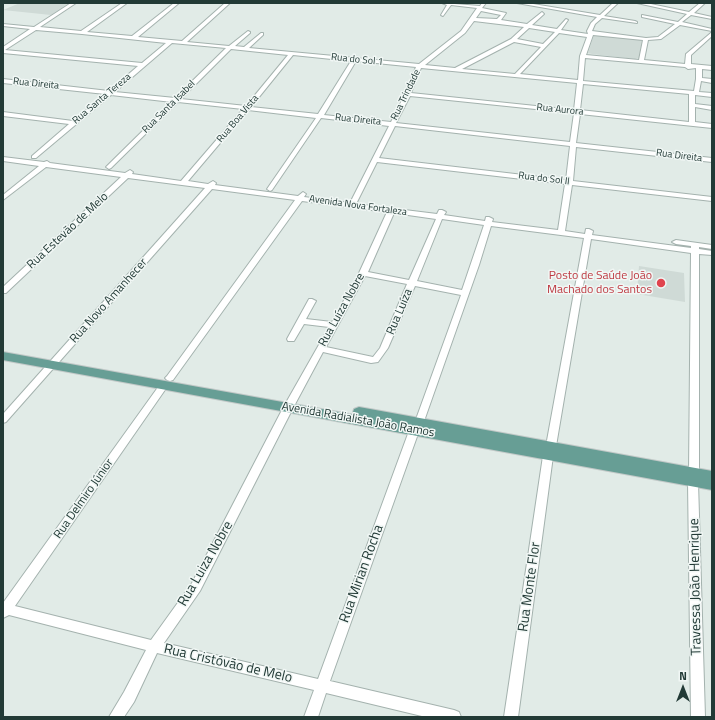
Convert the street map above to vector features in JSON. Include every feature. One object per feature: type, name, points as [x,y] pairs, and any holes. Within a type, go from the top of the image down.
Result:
[{"type":"main road","name":"Avenida Radialista João Ramos","points":[[3,348],[55,361],[167,382],[694,477],[712,476]]},
{"type":"main road","name":"Avenida Radialista João Ramos","points":[[3,356],[55,361]]},
{"type":"main road","name":"Avenida Radialista João Ramos","points":[[694,477],[712,485]]},
{"type":"street","points":[[3,50],[74,3]]},
{"type":"street","points":[[82,33],[125,3]]},
{"type":"street","points":[[133,38],[177,3]]},
{"type":"street","points":[[184,43],[228,3]]},
{"type":"street","points":[[444,3],[481,6],[504,14],[498,21]]},
{"type":"street","points":[[443,15],[450,3]]},
{"type":"street","points":[[519,3],[534,4],[598,17],[635,22]]},
{"type":"street","points":[[562,230],[583,56],[591,27],[598,17],[616,3]]},
{"type":"street","points":[[640,3],[658,5],[712,18]]},
{"type":"street","points":[[472,20],[498,21],[590,35],[623,34],[646,39],[659,38],[703,4]]},
{"type":"street","points":[[630,27],[658,5]]},
{"type":"street","name":"Rua Trindade","points":[[353,203],[376,160],[392,124],[408,94],[419,67],[459,36],[468,27],[481,6]]},
{"type":"street","points":[[566,11],[570,7]]},
{"type":"street","points":[[455,70],[512,40],[542,13]]},
{"type":"street","points":[[644,16],[712,31]]},
{"type":"street","points":[[516,76],[558,31],[566,20]]},
{"type":"street","name":"Rua do Sol 1","points":[[3,25],[712,95]]},
{"type":"street","points":[[688,67],[688,55],[712,31]]},
{"type":"street","name":"Rua Santa Isabel","points":[[108,167],[230,47],[248,32]]},
{"type":"street","points":[[245,49],[261,34]]},
{"type":"street","points":[[641,62],[646,39]]},
{"type":"street","points":[[512,40],[544,46]]},
{"type":"street","points":[[701,41],[712,44]]},
{"type":"street","name":"Rua Santa Tereza","points":[[34,157],[170,42]]},
{"type":"street","points":[[3,50],[142,65]]},
{"type":"street","name":"Rua Boa Vista","points":[[185,180],[248,107],[291,54]]},
{"type":"street","points":[[583,56],[688,67],[712,68]]},
{"type":"street","points":[[270,189],[320,116],[354,60]]},
{"type":"street","points":[[692,124],[694,93],[699,79],[699,68]]},
{"type":"street","points":[[699,79],[712,81]]},
{"type":"street","name":"Rua Direita","points":[[3,81],[248,107],[712,160]]},
{"type":"street","name":"Rua Aurora","points":[[408,94],[712,126]]},
{"type":"street","points":[[693,105],[712,108]]},
{"type":"street","points":[[3,114],[74,123]]},
{"type":"street","name":"Avenida Nova Fortaleza","points":[[3,154],[34,157],[48,162],[589,233],[695,248],[712,253]]},
{"type":"street","name":"Avenida Nova Fortaleza","points":[[3,159],[108,167],[130,173]]},
{"type":"street","name":"Rua do Sol II","points":[[376,160],[712,199]]},
{"type":"street","points":[[3,198],[48,162]]},
{"type":"street","name":"Rua Estevão de Melo","points":[[3,292],[130,173]]},
{"type":"street","name":"Avenida Nova Fortaleza","points":[[213,184],[270,189],[302,196]]},
{"type":"street","name":"Rua Novo Amanhecer","points":[[3,420],[213,184]]},
{"type":"street","name":"Rua Delmiro Júnior","points":[[4,610],[302,196]]},
{"type":"street","name":"Avenida Nova Fortaleza","points":[[353,203],[392,210],[440,214]]},
{"type":"street","name":"Rua Luíza Nobre","points":[[291,404],[362,273],[392,210]]},
{"type":"street","name":"Rua Luíza","points":[[321,349],[375,360],[384,348],[440,214]]},
{"type":"street","name":"Rua Mirian Rocha","points":[[311,717],[465,293],[489,220]]},
{"type":"street","name":"Rua Monte Flor","points":[[511,717],[550,451],[589,233]]},
{"type":"street","name":"Avenida Nova Fortaleza","points":[[695,248],[712,247]]},
{"type":"street","name":"Travessa João Henrique","points":[[695,248],[694,477],[698,717]]},
{"type":"street","points":[[362,273],[465,293]]},
{"type":"street","points":[[291,339],[312,301]]},
{"type":"street","points":[[301,321],[334,325]]},
{"type":"street","name":"Rua Luiza Nobre","points":[[116,717],[129,696],[154,646],[196,587],[291,404]]},
{"type":"street","name":"Rua Cristóvão de Melo","points":[[4,610],[454,717]]},
{"type":"shaded area","points":[[20,3],[69,3],[51,15],[3,10]]},
{"type":"shaded area","points":[[594,35],[638,39],[642,41],[639,58],[635,59],[588,53]]},
{"type":"shaded area","name":"Posto de Saúde João Machado dos Santos","points":[[639,266],[684,273],[685,302],[637,294]]},
{"type":"place","name":"Posto de Saúde João Machado dos Santos","points":[[661,283]]}]
